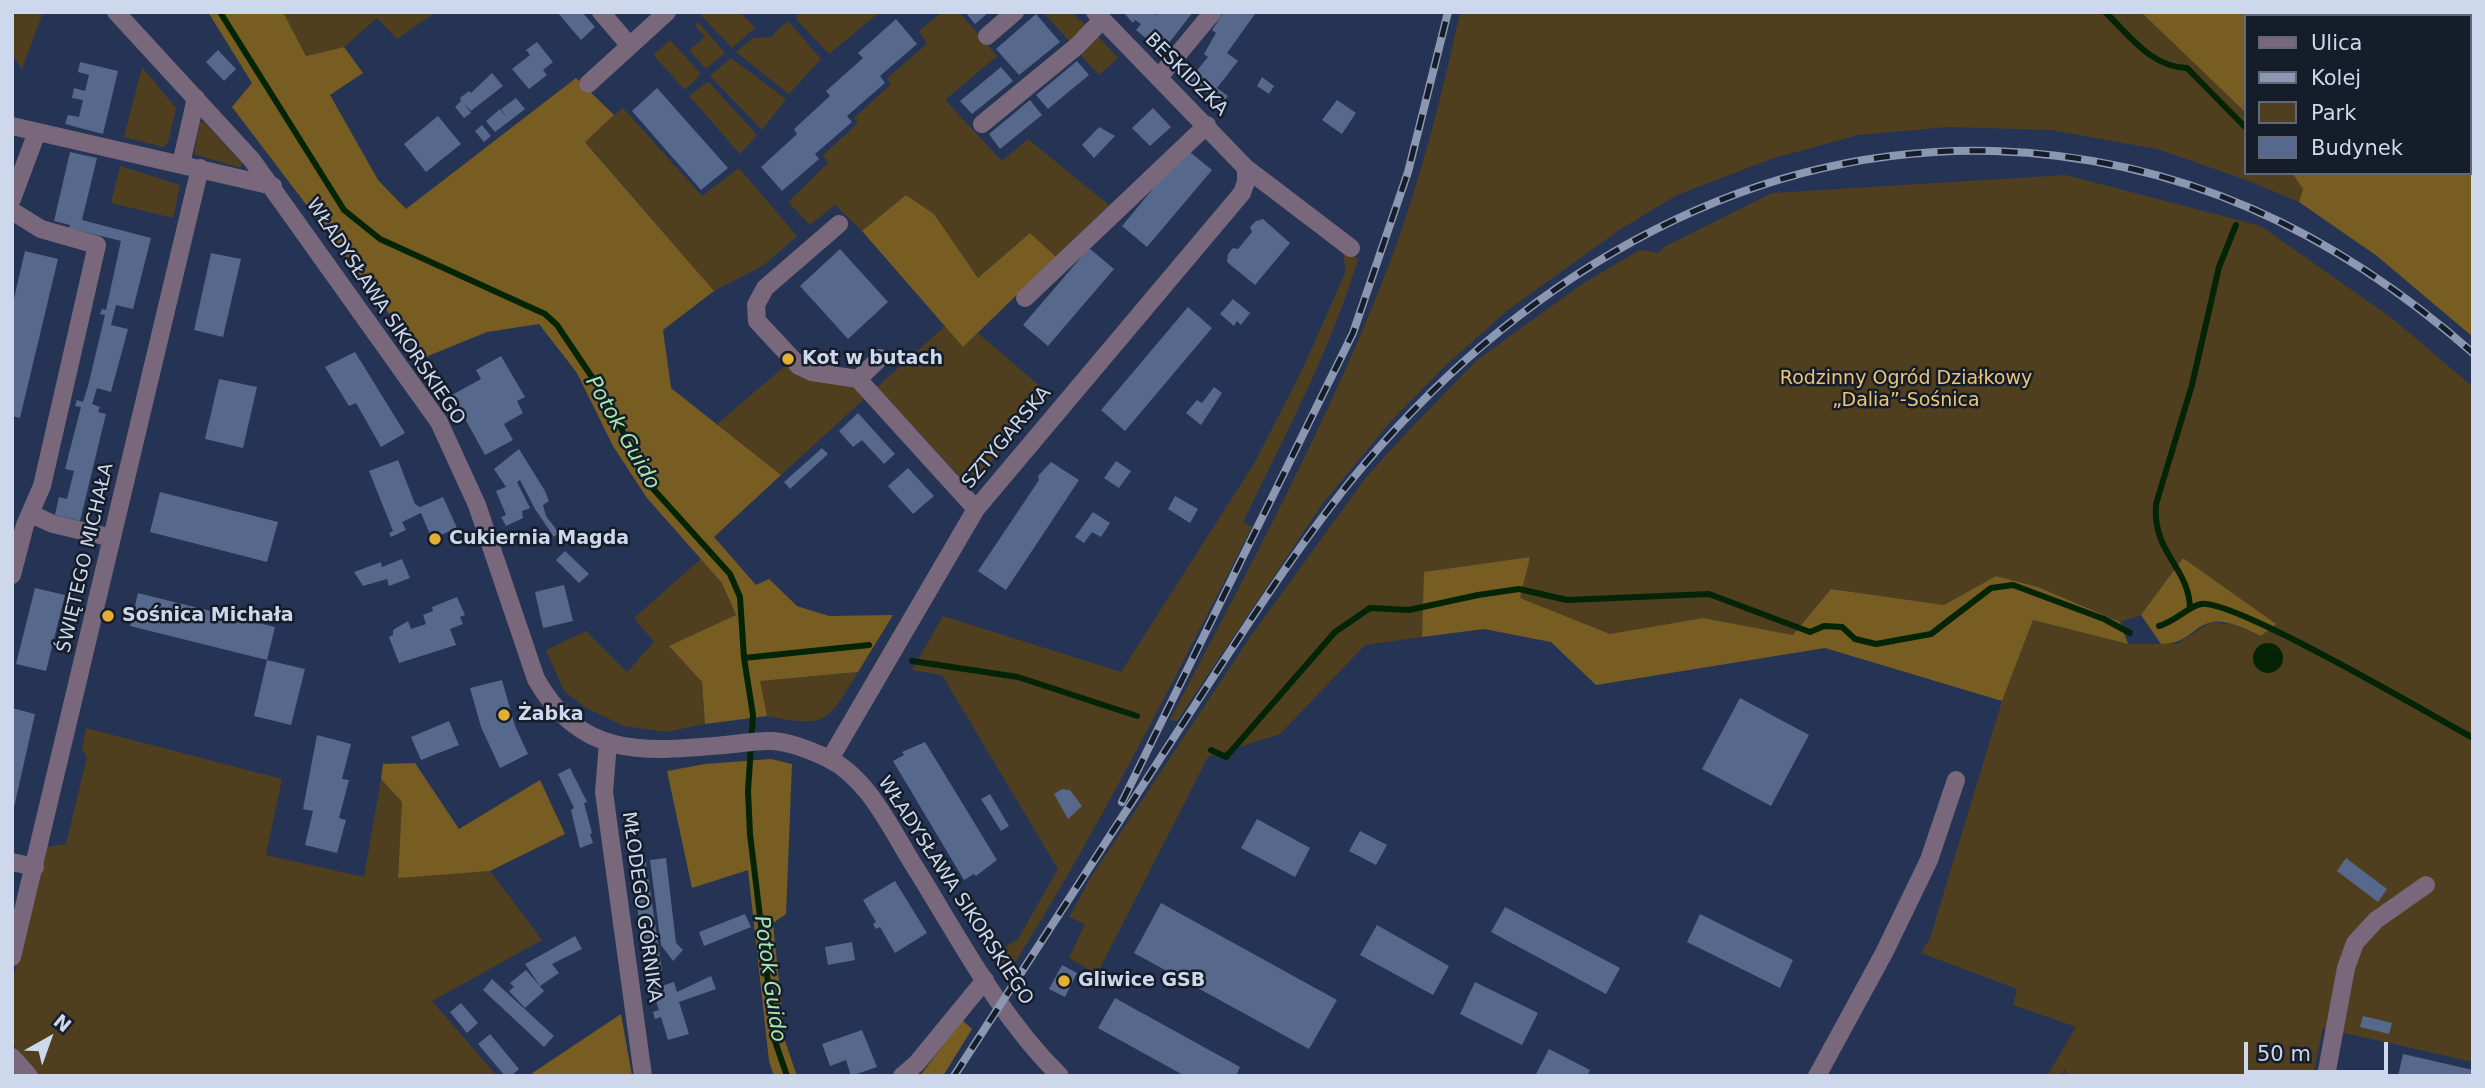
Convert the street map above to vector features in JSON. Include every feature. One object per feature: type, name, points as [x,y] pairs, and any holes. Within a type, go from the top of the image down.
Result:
[{"type":"street","name":"WŁADYSŁAWA SIKORSKIEGO","points":[[116,12],[273,186],[439,422],[477,505],[536,678],[550,703],[574,726],[608,743],[661,750],[770,741],[796,745],[830,759],[856,778],[880,810],[985,980],[1043,1059],[1060,1076]]},
{"type":"street","points":[[601,12],[630,46]]},
{"type":"street","points":[[588,84],[667,12]]},
{"type":"street","points":[[987,36],[1015,12]]},
{"type":"street","points":[[1159,77],[1213,12]]},
{"type":"street","points":[[982,124],[1077,46],[1099,16]]},
{"type":"street","name":"BESKIDZKA","points":[[1099,16],[1246,168],[1351,248]]},
{"type":"street","points":[[181,164],[196,98]]},
{"type":"street","points":[[1025,298],[1207,125]]},
{"type":"street","points":[[12,126],[273,186]]},
{"type":"street","points":[[12,199],[37,132]]},
{"type":"street","name":"ŚWIĘTEGO MICHAŁA","points":[[12,957],[200,168]]},
{"type":"street","name":"SZTYGARSKA","points":[[830,759],[976,509],[1242,193],[1247,182],[1246,168]]},
{"type":"street","points":[[12,211],[41,229],[97,245],[42,486],[12,575]]},
{"type":"street","points":[[839,224],[765,288],[754,312],[757,321],[799,366],[812,372],[858,379],[976,509]]},
{"type":"street","points":[[858,379],[880,358]]},
{"type":"street","points":[[31,514],[53,524],[112,538]]},
{"type":"street","name":"MŁODEGO GÓRNIKA","points":[[608,743],[604,792],[643,1076]]},
{"type":"street","points":[[1817,1076],[1884,953],[1929,860],[1956,780]]},
{"type":"street","points":[[12,862],[34,867]]},
{"type":"street","points":[[2326,1076],[2346,968],[2355,943],[2376,920],[2426,885]]},
{"type":"street","points":[[902,1076],[917,1063],[985,980]]},
{"type":"street","points":[[12,1057],[29,1076]]},
{"type":"green space","points":[[12,12],[43,12],[22,69],[12,54]]},
{"type":"green space","points":[[283,12],[436,12],[397,39],[377,18],[344,47],[306,56]]},
{"type":"green space","points":[[740,12],[755,28],[732,48],[699,13]]},
{"type":"green space","points":[[798,12],[880,12],[829,54],[796,19]]},
{"type":"green space","points":[[942,12],[959,12],[997,56],[945,100],[1002,161],[1028,139],[1109,205],[1056,257],[1030,233],[978,278],[934,214],[906,195],[862,231],[835,205],[810,225],[788,202],[828,163],[823,155],[858,123],[854,118],[891,84],[887,78],[927,44],[919,31]]},
{"type":"green space","points":[[1043,12],[1072,12],[1087,27],[1071,43]]},
{"type":"green space","points":[[1460,12],[2141,12],[2244,111],[2244,175],[2293,175],[2303,189],[2299,202],[2249,181],[2157,149],[2051,130],[1948,127],[1858,135],[1771,159],[1677,195],[1618,231],[1508,310],[1446,365],[1391,421],[1323,503],[1177,721],[1170,720],[1229,608],[1341,380],[1401,232],[1438,107]]},
{"type":"green space","points":[[788,21],[821,59],[789,94],[736,52],[753,38],[770,37]]},
{"type":"green space","points":[[698,22],[725,53],[706,69],[689,50],[705,37],[695,25]]},
{"type":"green space","points":[[1097,35],[1118,58],[1099,75],[1079,53]]},
{"type":"green space","points":[[670,40],[701,74],[685,90],[653,55]]},
{"type":"green space","points":[[731,58],[786,99],[762,130],[710,76]]},
{"type":"green space","points":[[142,67],[176,108],[168,143],[163,147],[124,137]]},
{"type":"green space","points":[[708,81],[757,135],[740,154],[689,96]]},
{"type":"green space","points":[[623,108],[702,196],[739,168],[797,236],[764,265],[714,291],[585,141]]},
{"type":"green space","points":[[200,122],[204,122],[242,163],[241,168],[194,154]]},
{"type":"green space","points":[[120,166],[180,185],[173,218],[111,203]]},
{"type":"green space","name":"Rodzinny Ogród Działkowy „Dalia”-Sośnica","points":[[2066,175],[2261,226],[2393,319],[2473,387],[2473,1062],[2323,1028],[2313,1076],[2065,1076],[2066,1067],[2061,1076],[2047,1076],[2076,1027],[2013,1005],[2017,989],[1921,953],[1930,938],[2002,701],[2033,620],[2128,644],[2177,644],[2211,622],[2234,625],[2261,636],[2275,624],[2183,558],[2141,615],[2120,622],[2038,587],[1996,576],[1944,605],[1831,589],[1793,635],[1703,618],[1610,634],[1519,598],[1530,557],[1425,572],[1422,637],[1365,645],[1280,734],[1208,757],[1097,974],[1069,958],[1085,924],[1069,917],[1090,879],[1250,637],[1367,476],[1477,360],[1582,284],[1640,250],[1659,253],[1662,248],[1772,193]]},
{"type":"green space","points":[[1342,247],[1358,259],[1320,360],[1243,522],[1252,527],[1104,811],[1006,977],[991,956],[1018,939],[1058,869],[942,675],[912,670],[943,616],[1121,672],[1255,462],[1303,368],[1346,271]]},
{"type":"green space","points":[[945,326],[963,347],[978,333],[1050,395],[969,487],[877,387]]},
{"type":"green space","points":[[787,364],[799,377],[855,388],[864,399],[781,475],[717,424]]},
{"type":"green space","points":[[701,559],[723,583],[736,616],[669,646],[702,682],[705,724],[667,732],[624,726],[586,708],[564,691],[546,650],[586,631],[627,672],[654,642],[634,618]]},
{"type":"green space","points":[[858,672],[839,702],[823,718],[802,721],[767,716],[759,681]]},
{"type":"green space","points":[[86,728],[282,779],[266,855],[364,877],[381,779],[402,802],[398,877],[490,871],[542,940],[432,1001],[497,1076],[40,1076],[12,1043],[12,982],[47,847],[66,844],[87,757],[82,749]]},
{"type":"shaded area","points":[[208,12],[283,12],[306,56],[344,47],[363,73],[330,95],[378,180],[406,209],[576,78],[614,115],[585,142],[714,291],[663,330],[671,388],[781,475],[714,537],[756,585],[769,579],[797,606],[829,616],[893,615],[858,672],[760,681],[767,716],[705,724],[702,682],[669,646],[736,615],[722,583],[647,498],[613,446],[577,373],[539,324],[487,332],[423,358],[232,107],[252,83]]},
{"type":"shaded area","points":[[2141,12],[2322,12],[2324,14],[2244,14],[2244,111]]},
{"type":"shaded area","points":[[2471,156],[2473,158],[2473,337],[2377,256],[2299,202],[2303,189],[2293,175],[2471,175]]},
{"type":"shaded area","points":[[906,195],[934,214],[978,278],[1030,233],[1056,257],[963,347],[862,231]]},
{"type":"shaded area","points":[[1530,557],[1520,598],[1610,634],[1703,618],[1793,635],[1831,589],[1944,605],[1996,576],[2038,587],[2120,622],[2128,644],[2033,620],[2002,701],[1825,648],[1596,685],[1551,642],[1484,629],[1422,637],[1424,572]]},
{"type":"shaded area","points":[[2183,558],[2276,624],[2261,636],[2230,624],[2212,622],[2178,641],[2161,644],[2141,615]]},
{"type":"shaded area","points":[[2268,643],[2279,647],[2283,658],[2279,669],[2268,673],[2257,669],[2253,658],[2257,647]]},
{"type":"shaded area","points":[[771,759],[792,764],[786,914],[773,923],[785,1041],[797,1076],[774,1076],[769,1061],[748,870],[692,888],[667,771],[705,764]]},
{"type":"shaded area","points":[[415,763],[459,829],[540,780],[565,834],[490,871],[398,878],[402,802],[381,779],[383,764]]},
{"type":"shaded area","points":[[621,1014],[632,1076],[528,1076]]},
{"type":"shaded area","points":[[962,1020],[972,1029],[943,1076],[920,1076]]},
{"type":"building","points":[[557,12],[582,12],[595,27],[581,40]]},
{"type":"building","points":[[965,12],[989,12],[975,24]]},
{"type":"building","points":[[1123,12],[1152,12],[1156,15],[1159,12],[1193,12],[1162,52],[1136,30],[1141,24],[1135,20],[1133,23]]},
{"type":"building","points":[[1224,12],[1255,14],[1227,53],[1238,61],[1217,88],[1228,96],[1222,104],[1189,80],[1208,57],[1204,54],[1216,33],[1212,30]]},
{"type":"building","points":[[1036,14],[1060,42],[1019,75],[996,49]]},
{"type":"building","points":[[896,19],[917,44],[880,76],[885,83],[847,116],[852,122],[815,154],[819,159],[782,191],[761,167],[797,134],[794,129],[830,96],[826,91],[863,58],[858,53]]},
{"type":"building","points":[[537,42],[553,62],[543,70],[547,75],[529,89],[512,69],[530,55],[526,50]]},
{"type":"building","points":[[218,50],[236,69],[224,81],[206,62]]},
{"type":"building","points":[[1077,61],[1089,75],[1048,109],[1036,95]]},
{"type":"building","points":[[80,62],[118,71],[103,134],[65,124],[68,115],[79,117],[83,100],[72,98],[74,88],[85,91],[89,75],[78,72]]},
{"type":"building","points":[[1001,67],[1013,81],[972,114],[960,101]]},
{"type":"building","points":[[492,73],[503,86],[471,111],[464,103],[471,113],[464,118],[455,107],[461,101],[460,98],[469,91],[471,93]]},
{"type":"building","points":[[1262,77],[1274,86],[1269,94],[1257,86]]},
{"type":"building","points":[[657,88],[728,168],[701,190],[632,111]]},
{"type":"building","points":[[516,98],[525,109],[495,132],[486,121],[500,109],[507,118],[501,109]]},
{"type":"building","points":[[1030,100],[1042,115],[1000,149],[989,134]]},
{"type":"building","points":[[1337,100],[1356,113],[1342,134],[1322,120]]},
{"type":"building","points":[[1153,108],[1171,127],[1150,146],[1132,128]]},
{"type":"building","points":[[438,116],[461,144],[426,172],[404,144]]},
{"type":"building","points":[[482,125],[491,136],[484,142],[475,131]]},
{"type":"building","points":[[1099,127],[1115,136],[1094,158],[1082,145]]},
{"type":"building","points":[[1186,149],[1212,170],[1147,247],[1122,226]]},
{"type":"building","points":[[70,152],[97,158],[82,220],[151,238],[133,309],[116,305],[111,325],[128,329],[111,392],[97,388],[92,404],[100,407],[98,412],[106,414],[80,521],[55,515],[59,497],[67,499],[74,471],[65,469],[81,407],[75,406],[77,400],[83,402],[88,386],[105,315],[100,314],[102,309],[106,310],[121,241],[69,228],[70,225],[54,221]]},
{"type":"building","points":[[1263,219],[1290,243],[1255,285],[1227,262],[1228,254],[1233,248],[1238,249],[1252,232],[1250,227]]},
{"type":"building","points":[[1089,248],[1114,269],[1048,346],[1023,325]]},
{"type":"building","points":[[840,249],[888,302],[848,339],[800,286]]},
{"type":"building","points":[[25,251],[58,259],[20,418],[12,416],[12,307]]},
{"type":"building","points":[[211,253],[241,259],[223,337],[194,330]]},
{"type":"building","points":[[1233,299],[1250,313],[1241,325],[1237,321],[1234,326],[1220,314]]},
{"type":"building","points":[[1188,307],[1212,328],[1125,431],[1101,410]]},
{"type":"building","points":[[355,352],[405,433],[381,447],[356,403],[349,406],[325,367]]},
{"type":"building","points":[[501,356],[525,397],[517,401],[523,413],[504,424],[513,440],[485,455],[452,395],[481,379],[476,370]]},
{"type":"building","points":[[219,379],[257,387],[243,448],[205,439]]},
{"type":"building","points":[[1214,387],[1222,393],[1201,425],[1186,413],[1197,400],[1202,403]]},
{"type":"building","points":[[858,413],[895,454],[884,464],[862,440],[853,447],[839,431]]},
{"type":"building","points":[[822,448],[828,454],[790,489],[784,482]]},
{"type":"building","points":[[519,449],[549,501],[543,505],[546,516],[559,533],[554,537],[520,480],[517,482],[530,508],[522,511],[523,518],[506,526],[501,517],[506,515],[496,491],[506,487],[494,469]]},
{"type":"building","points":[[398,460],[415,504],[420,507],[443,497],[457,528],[432,539],[421,513],[402,522],[406,530],[391,537],[389,533],[393,531],[369,471]]},
{"type":"building","points":[[1116,461],[1131,471],[1119,488],[1104,478]]},
{"type":"building","points":[[1051,462],[1079,480],[1006,590],[978,571],[1039,480],[1038,476]]},
{"type":"building","points":[[908,468],[934,496],[913,514],[888,486]]},
{"type":"building","points":[[160,492],[278,522],[267,562],[150,532]]},
{"type":"building","points":[[1175,496],[1198,509],[1190,523],[1168,509]]},
{"type":"building","points":[[1093,512],[1110,523],[1101,537],[1092,532],[1084,543],[1075,537]]},
{"type":"building","points":[[565,551],[589,574],[579,583],[556,560]]},
{"type":"building","points":[[402,559],[410,578],[389,586],[387,579],[363,586],[354,572],[381,562],[382,567]]},
{"type":"building","points":[[564,585],[573,621],[543,628],[535,592]]},
{"type":"building","points":[[35,588],[65,595],[46,671],[16,664]]},
{"type":"building","points":[[138,593],[275,627],[267,660],[130,626]]},
{"type":"building","points":[[457,597],[465,615],[460,617],[463,624],[450,629],[456,645],[399,663],[389,637],[393,635],[393,630],[408,621],[411,629],[426,624],[423,615],[433,611],[432,607]]},
{"type":"building","points":[[267,660],[305,669],[291,725],[254,716]]},
{"type":"building","points":[[502,680],[515,726],[528,754],[500,768],[481,727],[470,688]]},
{"type":"building","points":[[1740,698],[1809,735],[1771,806],[1702,769]]},
{"type":"building","points":[[12,708],[35,714],[13,812],[12,812]]},
{"type":"building","points":[[449,721],[459,745],[421,760],[411,737]]},
{"type":"building","points":[[317,735],[351,744],[342,779],[349,780],[339,818],[346,820],[337,853],[305,845],[313,811],[303,809]]},
{"type":"building","points":[[925,742],[997,860],[976,876],[974,874],[964,880],[893,761],[904,755],[902,752]]},
{"type":"building","points":[[570,768],[587,802],[584,803],[592,833],[593,843],[580,848],[571,810],[574,808],[558,774]]},
{"type":"building","points":[[1062,789],[1070,790],[1082,806],[1068,819],[1054,794]]},
{"type":"building","points":[[990,794],[1009,826],[1001,831],[981,799]]},
{"type":"building","points":[[1257,819],[1310,848],[1295,877],[1241,848]]},
{"type":"building","points":[[1360,831],[1387,845],[1376,865],[1349,851]]},
{"type":"building","points":[[666,858],[676,943],[683,950],[673,961],[661,945],[650,860]]},
{"type":"building","points":[[2346,858],[2387,889],[2378,902],[2337,871]]},
{"type":"building","points":[[646,862],[662,971],[647,975],[631,864]]},
{"type":"building","points":[[895,881],[927,933],[895,953],[880,927],[876,929],[873,924],[876,922],[863,900]]},
{"type":"building","points":[[1161,903],[1337,1000],[1309,1049],[1134,953]]},
{"type":"building","points":[[1505,907],[1620,968],[1606,994],[1491,932]]},
{"type":"building","points":[[745,914],[751,927],[704,946],[699,932]]},
{"type":"building","points":[[1700,914],[1793,960],[1780,988],[1687,942]]},
{"type":"building","points":[[1377,925],[1449,966],[1433,995],[1360,955]]},
{"type":"building","points":[[575,936],[582,949],[552,964],[559,973],[540,986],[525,964]]},
{"type":"building","points":[[852,942],[855,960],[828,965],[825,947]]},
{"type":"building","name":"Gliwice GSB","points":[[1062,965],[1077,973],[1065,997],[1049,989]]},
{"type":"building","points":[[526,970],[544,991],[525,1008],[509,991],[514,987],[510,983]]},
{"type":"building","points":[[711,976],[716,989],[679,1002],[689,1034],[668,1040],[661,1017],[655,1019],[653,1012],[659,1010],[652,989],[674,982],[677,992]]},
{"type":"building","points":[[492,979],[554,1036],[544,1047],[483,990]]},
{"type":"building","points":[[1475,982],[1538,1013],[1522,1045],[1460,1014]]},
{"type":"building","points":[[1115,998],[1240,1067],[1236,1076],[1185,1076],[1098,1028]]},
{"type":"building","points":[[461,1003],[478,1023],[467,1033],[450,1012]]},
{"type":"building","points":[[2363,1016],[2392,1023],[2389,1034],[2360,1027]]},
{"type":"building","points":[[862,1030],[877,1067],[851,1076],[846,1060],[830,1066],[822,1044]]},
{"type":"building","points":[[490,1034],[519,1069],[511,1076],[505,1076],[478,1044]]},
{"type":"building","points":[[1549,1049],[1590,1070],[1587,1076],[1535,1076]]},
{"type":"building","points":[[2403,1054],[2473,1070],[2473,1076],[2398,1076]]},
{"type":"waterway","name":"Potok Guido","points":[[220,12],[344,210],[380,239],[545,314],[557,325],[608,401],[647,482],[730,574],[740,597],[744,658],[753,715],[748,791],[750,834],[775,1041],[787,1076]]},
{"type":"waterway","points":[[2105,12],[2152,56],[2174,66],[2187,68],[2244,126]]},
{"type":"waterway","points":[[2190,608],[2184,581],[2159,535],[2156,504],[2192,385],[2219,267],[2236,225]]},
{"type":"waterway","points":[[1211,750],[1226,757],[1335,632],[1370,608],[1409,610],[1519,589],[1567,600],[1709,594],[1810,632],[1824,626],[1842,627],[1855,639],[1876,644],[1931,634],[1991,588],[2013,585],[2104,619],[2130,633]]},
{"type":"waterway","points":[[2159,626],[2196,605],[2220,607],[2290,638],[2473,738]]},
{"type":"waterway","points":[[744,658],[869,645]]},
{"type":"waterway","points":[[912,661],[1018,677],[1137,716]]},
{"type":"railway","points":[[1122,802],[1353,333],[1408,172],[1448,12]]},
{"type":"railway","points":[[954,1076],[1260,605],[1349,483],[1412,412],[1480,347],[1554,290],[1634,241],[1718,201],[1806,172],[1898,155],[1994,151],[2062,156],[2128,168],[2191,185],[2251,208],[2309,237],[2366,271],[2473,353]]},
{"type":"place","name":"Kot w butach","points":[[788,359]]},
{"type":"place","name":"Cukiernia Magda","points":[[435,539]]},
{"type":"place","name":"Sośnica Michała","points":[[108,616]]},
{"type":"place","name":"Żabka","points":[[504,715]]},
{"type":"place","name":"Gliwice GSB","points":[[1064,981]]}]
